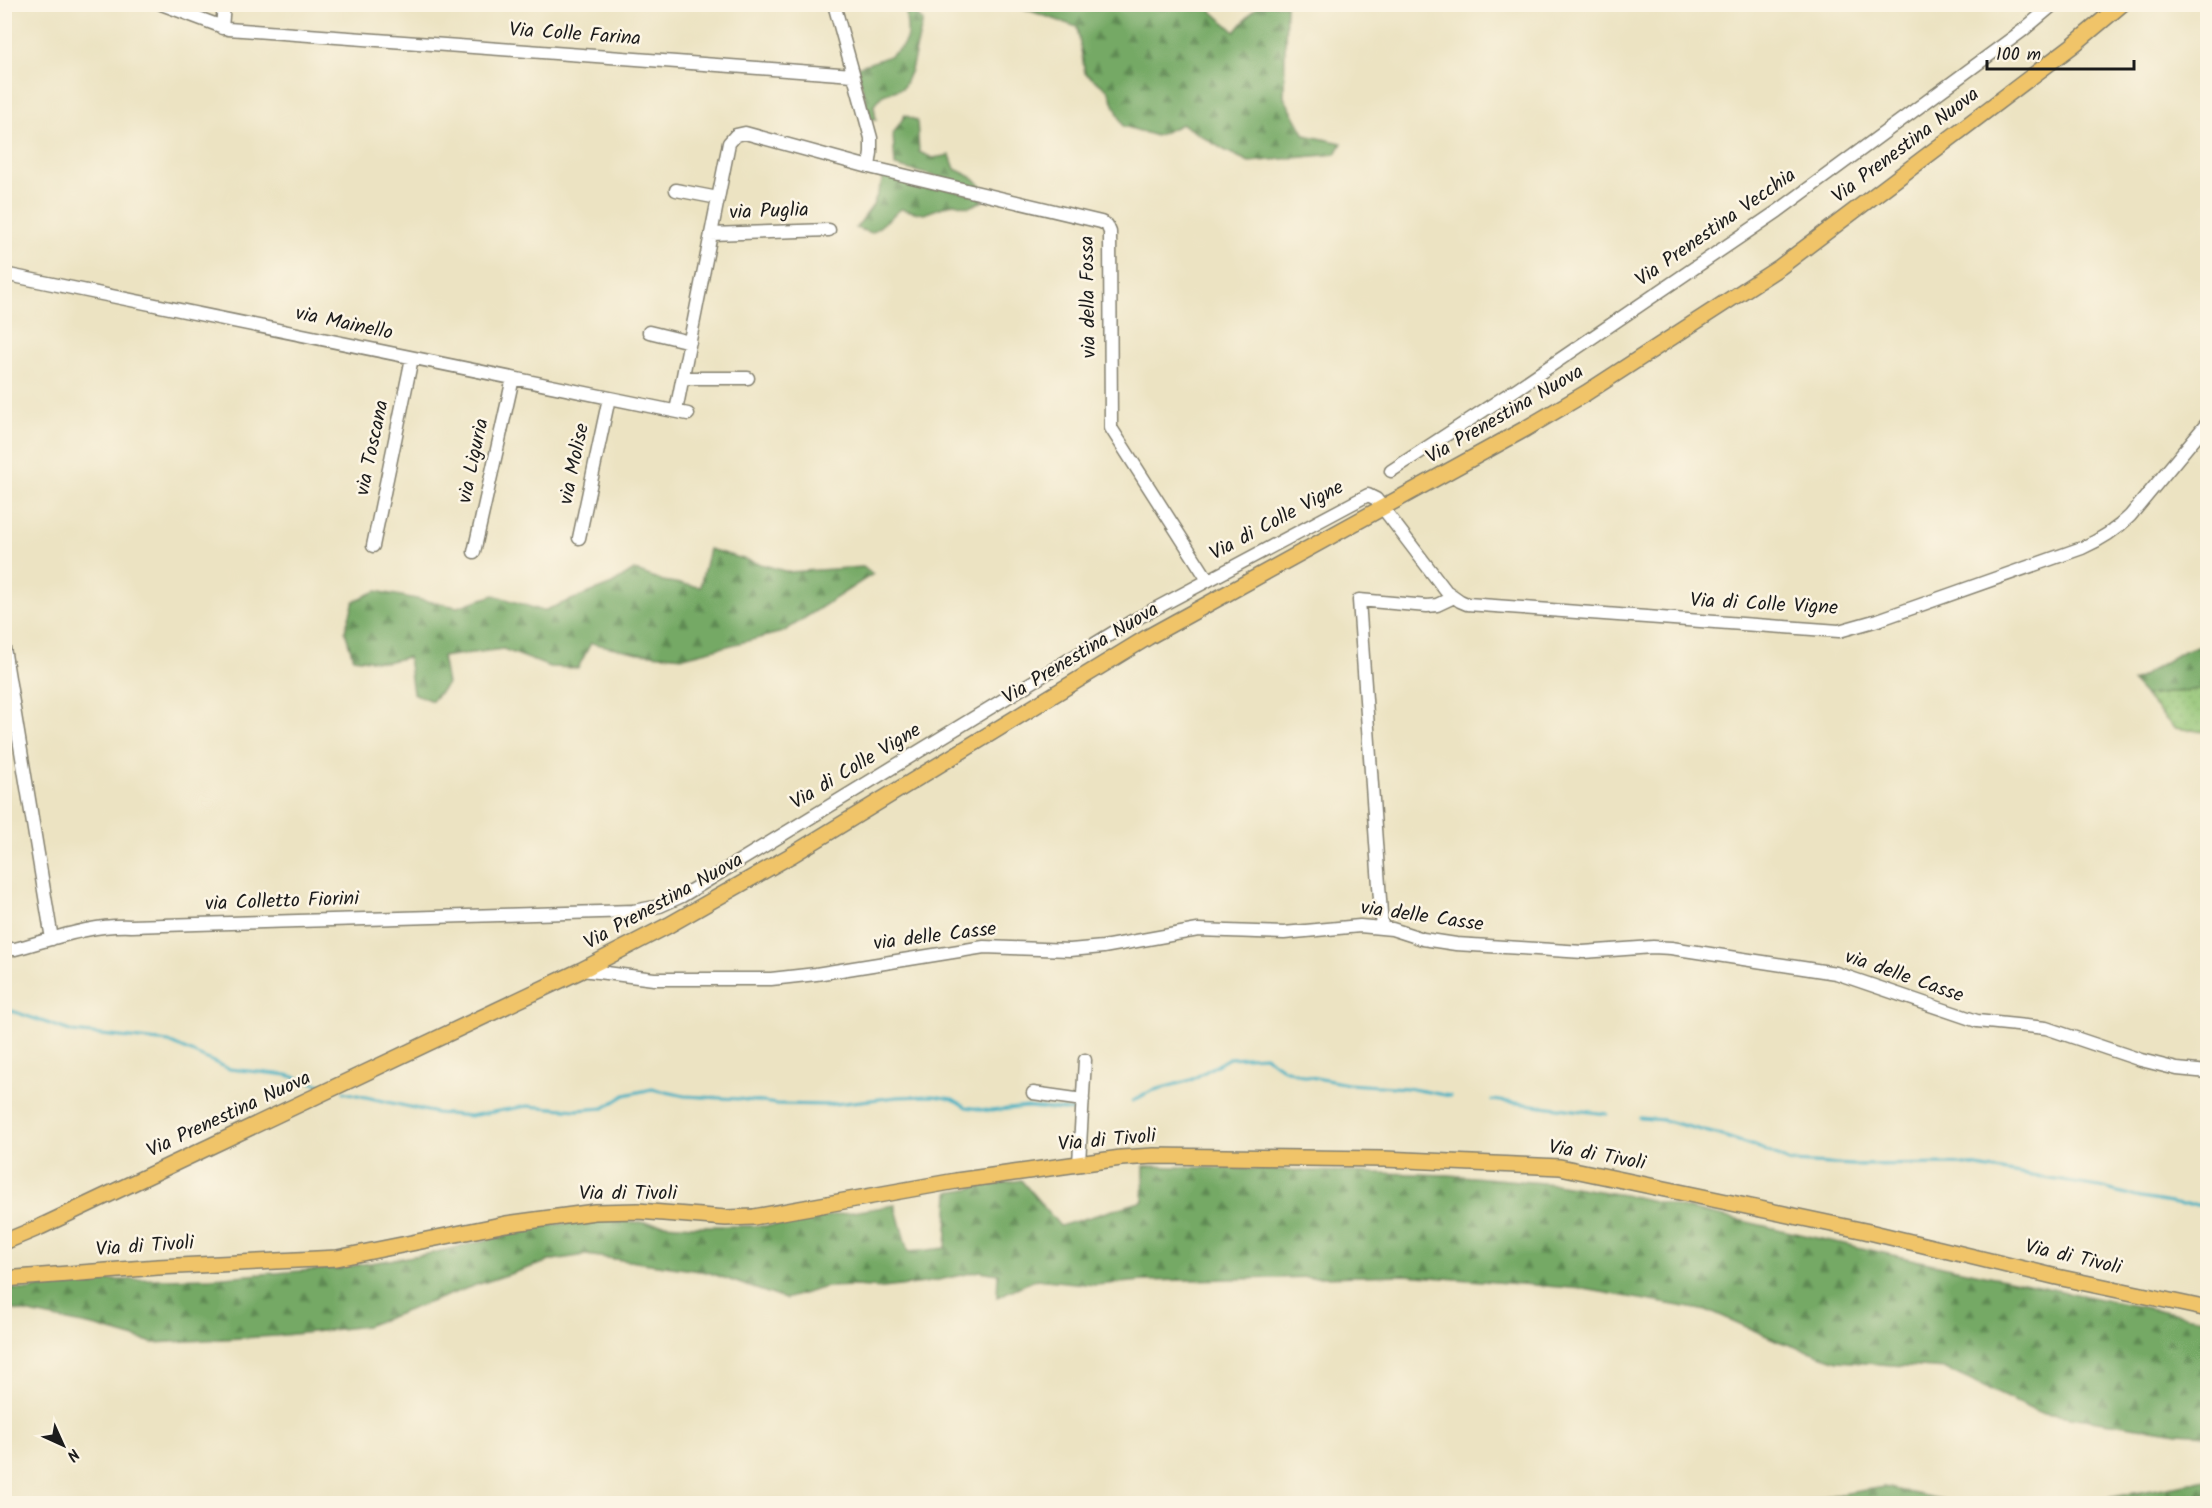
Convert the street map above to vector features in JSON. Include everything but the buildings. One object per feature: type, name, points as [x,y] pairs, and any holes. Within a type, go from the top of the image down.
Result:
[{"type":"main road","name":"Via Prenestina Nuova","points":[[4,1242],[51,1222],[582,970],[669,926],[790,856],[1148,637],[1574,401],[1766,277],[2072,46],[2122,4]]},
{"type":"main road","name":"Via di Tivoli","points":[[4,1279],[167,1266],[337,1258],[513,1223],[595,1212],[647,1211],[726,1218],[754,1217],[936,1184],[1121,1158],[1154,1156],[1384,1159],[1560,1167],[1865,1231],[2057,1277],[2208,1309]]},
{"type":"street","name":"Via Colle Farina","points":[[161,4],[222,28],[853,75]]},
{"type":"street","points":[[222,28],[224,4]]},
{"type":"street","points":[[834,4],[871,138],[872,153],[869,167]]},
{"type":"street","name":"Via Prenestina Vecchia","points":[[1390,471],[1518,388],[1778,211],[2022,31],[2054,4]]},
{"type":"street","name":"via della Fossa","points":[[736,135],[745,134],[1107,225],[1110,232],[1111,428],[1208,580]]},
{"type":"street","name":"via Mainello","points":[[4,274],[682,413],[683,378],[729,143],[736,135]]},
{"type":"street","points":[[676,190],[718,198]]},
{"type":"street","name":"via Puglia","points":[[711,234],[829,230]]},
{"type":"street","points":[[649,332],[690,342]]},
{"type":"street","name":"via Toscana","points":[[373,546],[412,358]]},
{"type":"street","name":"via Liguria","points":[[474,552],[513,378]]},
{"type":"street","points":[[683,378],[748,378]]},
{"type":"street","name":"via Molise","points":[[579,538],[609,398]]},
{"type":"street","name":"Via di Colle Vigne","points":[[1454,597],[1467,604],[1487,606],[1826,631],[1854,628],[2082,548],[2104,537],[2130,516],[2208,423]]},
{"type":"street","name":"Via di Colle Vigne","points":[[515,915],[633,911],[652,909],[674,900],[1134,620],[1365,496],[1374,497],[1383,508]]},
{"type":"street","points":[[1382,928],[1359,600],[1427,606],[1437,605],[1454,597],[1444,588],[1383,508]]},
{"type":"street","points":[[4,648],[52,939]]},
{"type":"street","points":[[4,726],[18,728]]},
{"type":"street","name":"via Colletto Fiorini","points":[[4,949],[15,949],[114,925],[515,915]]},
{"type":"street","name":"via delle Casse","points":[[582,970],[654,980],[771,979],[825,973],[978,948],[1070,950],[1103,947],[1202,930],[1284,933],[1350,927],[1382,928],[1456,945],[1583,952],[1653,947],[1671,948],[1836,973],[1977,1021],[2046,1028],[2140,1060],[2177,1069],[2208,1072]]},
{"type":"street","points":[[1079,1163],[1085,1060]]},
{"type":"street","points":[[1033,1094],[1083,1100]]},
{"type":"green space","points":[[1013,5],[1205,5],[1235,32],[1258,5],[1286,5],[1284,97],[1305,135],[1342,143],[1336,154],[1249,162],[1182,124],[1156,136],[1123,126],[1108,90],[1085,73],[1077,27]]},
{"type":"green space","points":[[913,11],[923,21],[911,70],[903,88],[883,95],[874,105],[876,120],[870,119],[857,67],[892,54],[903,45],[907,36],[906,14]]},
{"type":"green space","points":[[905,115],[917,121],[919,152],[933,158],[950,155],[955,169],[974,178],[984,189],[895,166],[893,134]]},
{"type":"green space","points":[[885,174],[982,197],[983,201],[969,207],[954,203],[924,214],[901,209],[872,233],[856,228],[873,205]]},
{"type":"green space","points":[[709,549],[788,572],[863,567],[873,574],[783,632],[684,657],[639,653],[591,643],[578,668],[550,667],[503,649],[442,657],[447,684],[432,701],[413,693],[408,657],[386,662],[353,658],[345,631],[354,601],[376,591],[457,607],[494,595],[543,611],[612,584],[634,570],[663,581],[700,587]]},
{"type":"green space","points":[[2207,645],[2207,688],[2145,696],[2132,682],[2185,650]]},
{"type":"green space","points":[[2207,688],[2207,732],[2174,728],[2145,696]]},
{"type":"green space","points":[[1144,1166],[1449,1175],[1555,1184],[1636,1197],[1942,1266],[2207,1319],[2207,1435],[2178,1433],[2037,1412],[1946,1369],[1838,1361],[1778,1341],[1713,1312],[1584,1289],[1405,1275],[1143,1281],[1095,1285],[1036,1279],[997,1297],[998,1274],[980,1271],[925,1283],[883,1288],[826,1287],[785,1299],[707,1272],[586,1255],[553,1260],[473,1286],[366,1326],[276,1336],[153,1343],[97,1327],[5,1308],[5,1288],[28,1290],[64,1281],[211,1278],[338,1268],[433,1253],[547,1225],[604,1220],[694,1226],[768,1226],[895,1205],[908,1252],[946,1248],[949,1192],[1021,1180],[1060,1226],[1143,1201]]},
{"type":"green space","points":[[2207,1480],[2207,1503],[2080,1503]]},
{"type":"green space","points":[[1884,1487],[1957,1503],[1801,1503],[1823,1497]]},
{"type":"waterway","points":[[12,1011],[73,1032],[169,1042],[229,1069],[287,1075],[321,1085]]},
{"type":"waterway","points":[[1133,1101],[1151,1091],[1191,1080],[1229,1058],[1265,1056],[1284,1069],[1305,1076],[1348,1084],[1407,1088],[1450,1096]]},
{"type":"waterway","points":[[344,1092],[436,1113],[470,1116],[527,1106],[577,1110],[604,1108],[625,1095],[652,1089],[685,1096],[777,1104],[826,1105],[897,1097],[933,1096],[953,1099],[966,1107],[990,1111],[1027,1107],[1075,1111]]},
{"type":"waterway","points":[[1492,1100],[1607,1114]]},
{"type":"waterway","points":[[1640,1118],[1663,1120],[1720,1135],[1760,1148],[1790,1162],[1853,1165],[1959,1164],[2099,1187],[2141,1198],[2182,1205],[2208,1205]]}]
